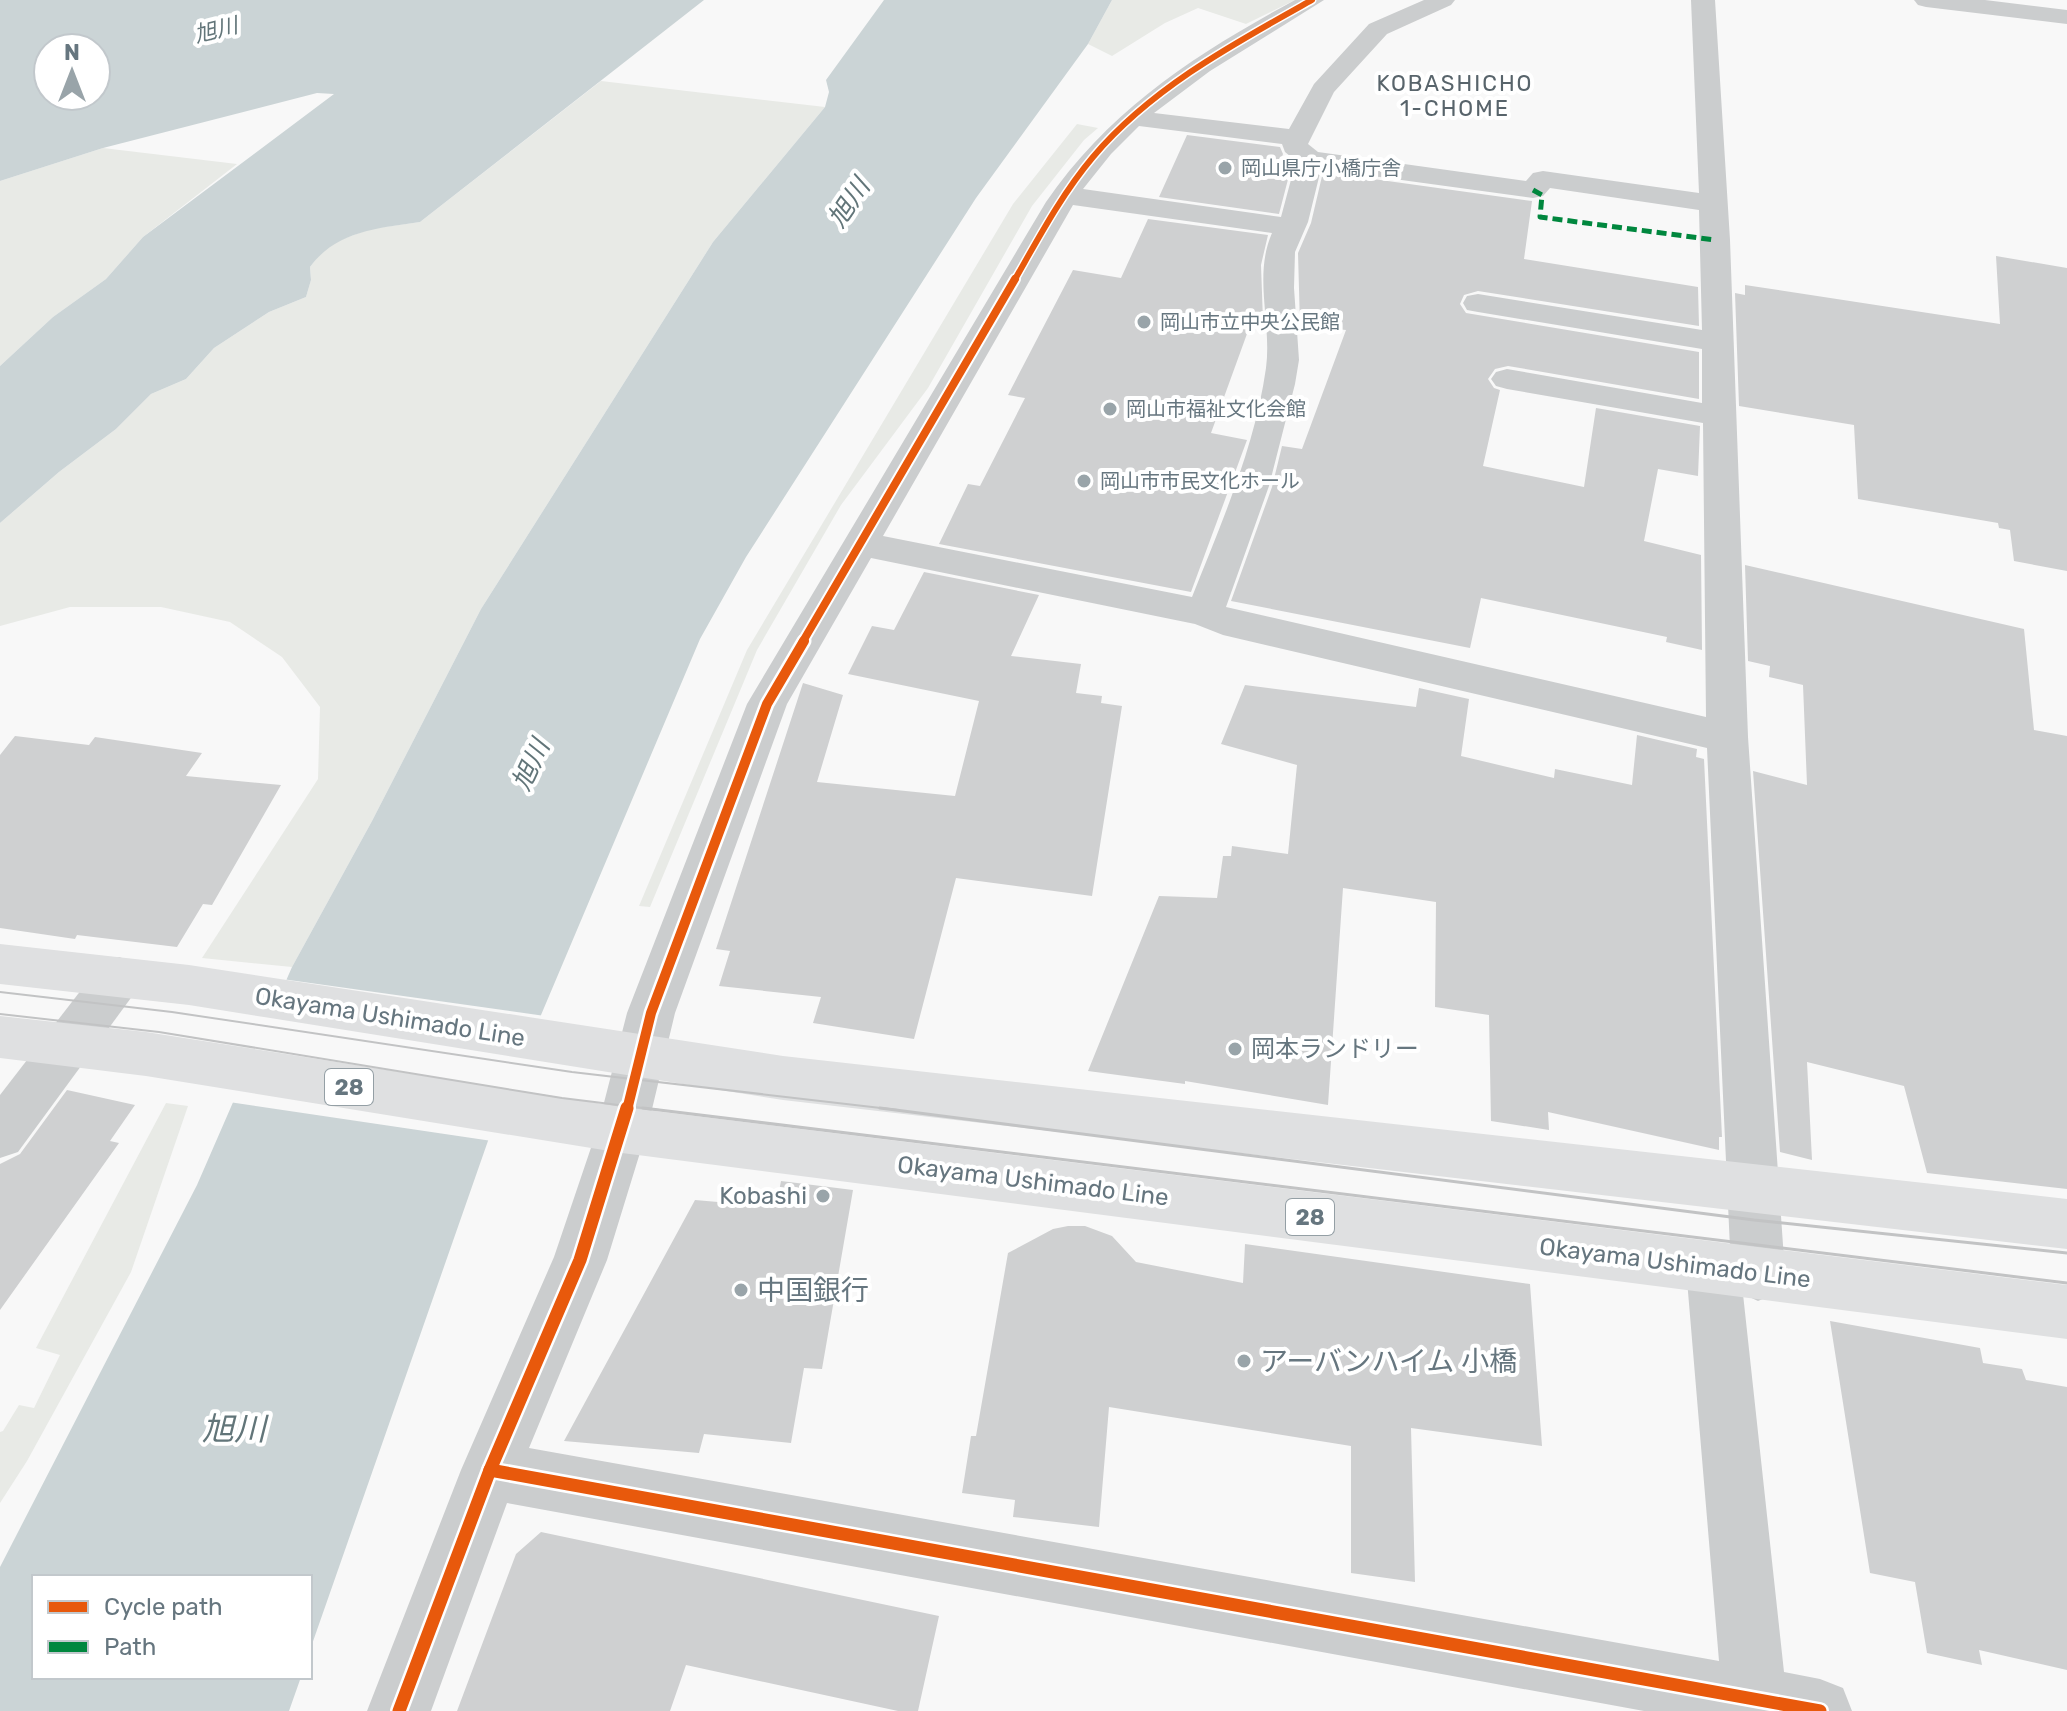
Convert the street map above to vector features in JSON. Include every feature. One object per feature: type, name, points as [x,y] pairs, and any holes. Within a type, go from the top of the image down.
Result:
[{"type":"main road","name":"Okayama Ushimado Line","points":[[0,964],[189,985],[783,1078],[2067,1224]]},
{"type":"main road","name":"Okayama Ushimado Line","points":[[0,1037],[146,1054],[553,1121],[2067,1312]]},
{"type":"street","points":[[399,1711],[490,1470],[580,1260],[622,1130],[651,1013],[767,704],[1065,195],[1101,149],[1165,91],[1239,39],[1312,0]]},
{"type":"street","points":[[1205,613],[1250,495],[1266,442],[1283,364],[1281,257],[1294,222],[1304,148],[1323,89],[1378,29],[1443,0]]},
{"type":"street","points":[[1703,0],[1713,203],[1727,737],[1752,1190],[1735,1271],[1755,1701]]},
{"type":"street","points":[[1926,0],[2067,17]]},
{"type":"street","points":[[1135,118],[1533,190],[1543,179],[1713,203]]},
{"type":"street","points":[[1065,195],[1290,227]]},
{"type":"street","points":[[1478,303],[1717,342]]},
{"type":"street","points":[[1507,379],[1719,416]]},
{"type":"street","points":[[861,544],[1205,613],[1223,622],[1727,737]]},
{"type":"street","points":[[0,1135],[119,977]]},
{"type":"street","points":[[490,1470],[1820,1711]]},
{"type":"shaded area","points":[[1112,0],[1295,0],[1246,24],[1198,8],[1165,23],[1112,56],[1088,44]]},
{"type":"shaded area","points":[[601,81],[825,107],[713,242],[481,609],[372,821],[292,967],[202,958],[318,779],[320,707],[282,657],[230,622],[161,607],[70,607],[0,626],[0,523],[59,472],[116,429],[151,394],[186,379],[214,348],[269,312],[306,297],[311,280],[310,267],[322,251],[340,240],[370,229],[420,222]]},
{"type":"shaded area","points":[[1077,124],[1098,128],[1084,140],[1032,206],[928,388],[841,505],[757,650],[650,907],[639,906],[747,650],[1013,204]]},
{"type":"shaded area","points":[[103,148],[237,164],[143,237],[106,279],[53,317],[0,366],[0,181]]},
{"type":"shaded area","points":[[166,1103],[188,1106],[131,1272],[27,1461],[0,1503],[0,1432],[19,1405],[34,1408],[60,1355],[36,1348]]},
{"type":"water","name":"旭川","points":[[0,0],[704,0],[420,222],[359,233],[332,246],[310,267],[311,280],[306,297],[269,312],[214,348],[186,379],[151,394],[116,429],[59,472],[0,523],[0,366],[53,317],[106,279],[143,237],[334,94],[317,93],[103,148],[0,181]]},
{"type":"water","name":"旭川","points":[[884,0],[1112,0],[1088,44],[976,198],[746,557],[700,639],[489,1138],[312,1644],[312,1575],[32,1575],[32,1679],[300,1679],[289,1711],[0,1711],[0,1567],[197,1185],[292,967],[372,821],[481,609],[713,242],[825,107],[829,92],[826,80]]},
{"type":"pier","points":[[282,979],[545,1016],[492,1141],[229,1102]]},
{"type":"building","name":"岡山県庁小橋庁舎","points":[[1187,135],[1280,147],[1283,154],[1280,162],[1292,164],[1279,214],[1159,197]]},
{"type":"building","points":[[1323,172],[1532,201],[1524,259],[1698,287],[1699,326],[1478,291],[1464,295],[1460,304],[1466,313],[1699,352],[1699,399],[1508,366],[1495,369],[1488,379],[1494,388],[1500,390],[1483,466],[1584,487],[1596,408],[1700,426],[1698,476],[1658,469],[1644,541],[1701,555],[1702,650],[1666,642],[1667,637],[1481,598],[1470,648],[1231,601],[1272,487],[1282,446],[1302,449],[1346,330],[1300,325],[1298,253],[1311,223]]},
{"type":"building","name":"岡山市福祉文化会館","points":[[1148,219],[1268,235],[1261,265],[1263,321],[1252,320],[1211,433],[1247,440],[1191,592],[939,544],[968,484],[980,486],[1025,398],[1008,395],[1073,270],[1121,278]]},
{"type":"building","points":[[1996,256],[2067,268],[2067,571],[2014,561],[2010,530],[1999,528],[1998,523],[1858,499],[1854,425],[1739,406],[1735,293],[1745,295],[1745,285],[2000,324]]},
{"type":"building","points":[[1745,565],[2024,629],[2034,730],[2067,736],[2067,1189],[1927,1173],[1904,1086],[1807,1062],[1812,1160],[1780,1152],[1753,771],[1807,785],[1803,685],[1769,677],[1770,666],[1748,661]]},
{"type":"building","points":[[924,572],[1039,595],[1011,656],[1081,664],[1076,693],[1102,696],[1101,703],[1122,706],[1092,896],[956,878],[914,1039],[813,1023],[821,997],[719,986],[730,951],[716,949],[803,683],[843,695],[817,782],[955,796],[979,701],[848,674],[872,626],[894,630]]},
{"type":"building","points":[[1245,685],[1416,707],[1419,688],[1469,699],[1461,756],[1554,778],[1555,769],[1632,785],[1637,735],[1697,749],[1696,757],[1704,759],[1722,1137],[1719,1137],[1719,1150],[1548,1112],[1549,1130],[1491,1121],[1489,1015],[1435,1007],[1436,902],[1343,888],[1328,1105],[1185,1081],[1185,1084],[1088,1071],[1159,896],[1217,898],[1223,856],[1231,856],[1232,846],[1288,854],[1297,765],[1221,744]]},
{"type":"building","points":[[15,736],[89,745],[95,737],[202,753],[186,776],[281,785],[212,905],[203,904],[177,947],[77,935],[75,939],[0,928],[0,755]]},
{"type":"building","points":[[67,1090],[135,1105],[110,1141],[119,1143],[0,1310],[0,1164],[20,1154]]},
{"type":"building","name":"中国銀行","points":[[781,1181],[853,1190],[822,1369],[804,1368],[791,1443],[704,1434],[699,1453],[564,1441],[695,1200],[776,1207]]},
{"type":"building","points":[[1085,1226],[1112,1236],[1136,1262],[1243,1283],[1245,1244],[1530,1284],[1542,1446],[1411,1428],[1415,1582],[1351,1573],[1351,1446],[1109,1407],[1099,1527],[1013,1517],[1015,1500],[962,1493],[971,1436],[976,1436],[1008,1253],[1053,1229]]},
{"type":"building","points":[[1830,1321],[1980,1348],[1983,1363],[2022,1369],[2026,1380],[2067,1387],[2067,1670],[1979,1650],[1982,1665],[1927,1653],[1915,1582],[1870,1573]]},
{"type":"building","points":[[541,1532],[939,1616],[918,1711],[898,1711],[686,1665],[670,1711],[457,1711],[516,1554]]},
{"type":"tram line","points":[[0,992],[172,1012],[572,1072],[898,1110]]},
{"type":"tram line","points":[[0,1014],[159,1032],[562,1098],[659,1110]]},
{"type":"tram line","points":[[643,1108],[2067,1283]]},
{"type":"tram line","points":[[880,1108],[1754,1220],[2067,1253]]},
{"type":"marked path","points":[[1533,190],[1542,195],[1540,217],[1715,240]]},
{"type":"cycle path","points":[[399,1711],[490,1470],[580,1260],[622,1130],[651,1013],[767,704],[1060,202],[1085,167],[1124,125],[1174,84],[1228,48],[1312,0]]},
{"type":"cycle path","points":[[490,1470],[1820,1711]]},
{"type":"place","name":"岡山県庁小橋庁舎","points":[[1225,168]]},
{"type":"place","name":"岡山市立中央公民館","points":[[1144,322]]},
{"type":"place","name":"岡山市福祉文化会館","points":[[1110,409]]},
{"type":"place","name":"岡山市市民文化ホール","points":[[1084,481]]},
{"type":"place","name":"岡本ランドリー","points":[[1235,1049]]},
{"type":"place","name":"Kobashi","points":[[823,1196]]},
{"type":"place","name":"中国銀行","points":[[741,1290]]},
{"type":"place","name":"アーバンハイム 小橋","points":[[1244,1361]]},
{"type":"district","name":"KOBASHICHO 1-CHOME","points":[[1455,96]]}]
